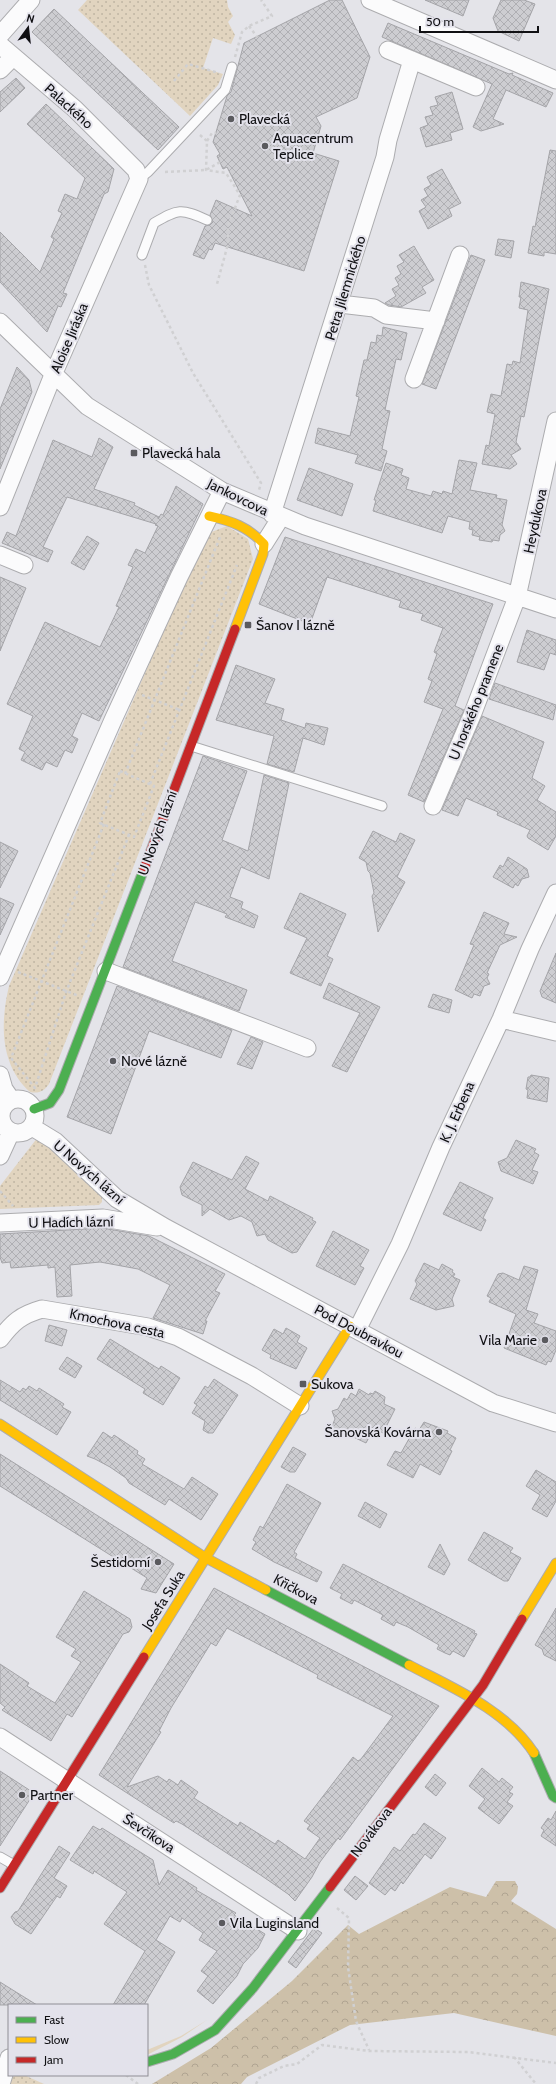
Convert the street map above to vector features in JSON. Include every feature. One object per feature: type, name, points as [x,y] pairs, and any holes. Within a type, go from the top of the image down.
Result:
[{"type":"street","points":[[0,35],[31,0]]},
{"type":"street","points":[[376,2],[556,80]]},
{"type":"street","name":"Palackého","points":[[0,45],[75,109],[141,174]]},
{"type":"street","points":[[388,50],[476,87]]},
{"type":"street","points":[[0,70],[13,57]]},
{"type":"street","name":"Petra Jilemnického","points":[[277,516],[385,157],[388,140],[412,60]]},
{"type":"street","name":"Aloise Jiráska","points":[[0,507],[3,490],[141,174]]},
{"type":"street","points":[[414,379],[460,255]]},
{"type":"street","points":[[340,304],[374,308],[386,315],[436,321]]},
{"type":"street","name":"Jankovcova","points":[[0,322],[87,406],[140,442],[222,491],[277,516],[556,609]]},
{"type":"street","name":"Heydukova","points":[[517,597],[556,421]]},
{"type":"street","points":[[2,972],[106,734],[222,491]]},
{"type":"street","points":[[209,516],[231,521],[252,530],[264,544]]},
{"type":"street","name":"U Nových lázní","points":[[34,1109],[50,1103],[59,1090],[95,1001],[200,717],[263,554],[264,544],[277,516]]},
{"type":"street","points":[[0,555],[24,565]]},
{"type":"street","name":"U horského pramene","points":[[433,806],[473,713],[517,597]]},
{"type":"street","name":"K. J. Erbena","points":[[353,1328],[400,1244],[441,1147],[501,1018],[530,949],[556,893]]},
{"type":"street","points":[[106,971],[307,1048]]},
{"type":"street","points":[[501,1018],[556,1032]]},
{"type":"street","points":[[0,1076],[4,1089],[11,1099]]},
{"type":"street","points":[[22,1098],[31,1104],[34,1109],[36,1115],[32,1127],[19,1133],[11,1132],[6,1128],[0,1116],[5,1103],[11,1099],[22,1098]]},
{"type":"street","name":"U Nových lázní","points":[[32,1127],[55,1141],[117,1199],[166,1228]]},
{"type":"street","points":[[0,1156],[11,1132]]},
{"type":"street","name":"U Hadích lázní","points":[[0,1223],[103,1218],[166,1228]]},
{"type":"street","name":"Pod Doubravkou","points":[[166,1228],[493,1403],[556,1423]]},
{"type":"street","name":"Kmochova cesta","points":[[0,1339],[12,1324],[26,1313],[42,1309],[148,1327],[178,1337],[252,1376],[300,1406]]},
{"type":"street","name":"Josefa Suka","points":[[0,1888],[300,1406],[353,1328]]},
{"type":"street","name":"Křičkova","points":[[0,1424],[206,1558],[472,1698],[515,1729],[527,1742],[537,1758],[543,1775],[555,1797]]},
{"type":"street","name":"Novákova","points":[[148,2062],[173,2054],[215,2030],[253,1988],[298,1931],[482,1685],[556,1564]]},
{"type":"street","name":"Ševčíkova","points":[[0,1737],[298,1931]]},
{"type":"street","points":[[1,2084],[8,2061]]},
{"type":"lane","points":[[141,174],[190,127],[225,90],[232,68]]},
{"type":"lane","points":[[142,255],[154,223],[174,211],[190,212],[207,220]]},
{"type":"lane","points":[[190,745],[382,806]]},
{"type":"lane","points":[[0,1857],[14,1865]]},
{"type":"path","points":[[174,81],[188,64],[226,76],[232,68],[242,32],[249,26],[272,16],[261,0]]},
{"type":"path","points":[[249,26],[256,36]]},
{"type":"path","points":[[190,127],[207,141]]},
{"type":"path","points":[[206,170],[207,141],[212,134],[216,133]]},
{"type":"path","points":[[206,170],[220,162]]},
{"type":"path","points":[[141,174],[206,170],[226,173],[240,195],[228,226],[228,244],[217,284]]},
{"type":"path","points":[[142,255],[149,286],[193,373],[261,483],[255,505]]},
{"type":"path","points":[[125,774],[222,532]]},
{"type":"path","points":[[150,784],[240,559]]},
{"type":"path","points":[[128,690],[200,717]]},
{"type":"path","points":[[120,771],[125,774],[154,786],[134,838],[100,823],[120,771]]},
{"type":"path","points":[[104,824],[11,1058],[35,1088],[66,992],[129,835]]},
{"type":"path","points":[[2,972],[41,981],[66,992],[95,1001]]},
{"type":"path","points":[[323,1896],[349,1918],[348,1966],[356,2021],[369,2051]]},
{"type":"path","points":[[256,2084],[259,2078],[284,2066],[297,2064],[322,2045],[369,2051],[468,2052],[556,2063]]},
{"type":"path","points":[[514,2057],[536,2084]]},
{"type":"path","points":[[127,2076],[138,2084]]},
{"type":"shaded area","points":[[87,0],[227,0],[228,7],[233,16],[228,22],[235,35],[231,44],[213,38],[203,68],[223,74],[218,85],[190,116],[78,10]]},
{"type":"shaded area","points":[[227,526],[248,539],[253,559],[49,1084],[41,1091],[36,1093],[30,1092],[20,1081],[13,1069],[8,1057],[5,1043],[4,1015],[9,986],[182,588],[209,533]]},
{"type":"shaded area","points":[[38,1137],[102,1197],[102,1202],[99,1205],[0,1209],[0,1186]]},
{"type":"shaded area","points":[[207,2020],[182,2037],[148,2054],[148,2050],[181,2036]]},
{"type":"shaded area","points":[[14,2076],[26,2076],[44,2084],[7,2084],[8,2080]]},
{"type":"green space","points":[[496,1881],[515,1881],[518,1887],[517,1894],[511,1901],[556,1929],[556,2036],[454,2013],[350,2025],[247,2077],[241,2084],[152,2084],[211,2048],[292,1981],[348,1925],[359,1934],[450,1887],[486,1897]]},
{"type":"building","name":"Aquacentrum Teplice","points":[[330,0],[342,0],[370,57],[357,98],[316,117],[321,126],[313,153],[339,161],[304,271],[215,243],[212,250],[209,249],[204,259],[193,255],[205,226],[210,225],[213,222],[210,215],[216,200],[252,216],[227,167],[223,169],[217,156],[220,154],[213,142],[227,96],[231,92],[244,43]]},
{"type":"building","points":[[425,0],[469,0],[463,16]]},
{"type":"building","points":[[501,0],[524,0],[535,4],[519,41],[498,31],[493,18]]},
{"type":"building","points":[[54,9],[179,127],[158,150],[32,32]]},
{"type":"building","points":[[388,23],[509,74],[513,73],[512,75],[553,93],[546,107],[506,90],[493,119],[504,124],[481,131],[473,127],[492,84],[382,37]]},
{"type":"building","points":[[16,78],[25,88],[0,112],[0,92]]},
{"type":"building","points":[[452,92],[463,129],[450,133],[452,140],[426,147],[420,128],[428,125],[425,117],[433,115],[430,107],[438,105],[435,97]]},
{"type":"building","points":[[46,104],[114,169],[108,192],[104,194],[63,293],[67,294],[61,307],[58,306],[47,332],[0,282],[0,232],[40,272],[54,239],[51,237],[62,213],[58,211],[65,194],[77,199],[85,178],[27,124]]},
{"type":"building","points":[[550,150],[556,151],[556,254],[544,252],[544,256],[528,253],[533,226],[535,227]]},
{"type":"building","points":[[442,169],[461,203],[449,209],[452,216],[428,229],[419,211],[426,207],[421,200],[428,196],[424,189],[431,185],[427,177]]},
{"type":"building","points":[[498,239],[514,241],[511,258],[495,255]]},
{"type":"building","points":[[414,246],[434,280],[422,287],[426,293],[401,307],[389,305],[385,303],[396,296],[392,289],[399,285],[395,278],[401,274],[397,266],[404,262],[399,255]]},
{"type":"building","points":[[471,255],[485,260],[436,389],[422,384]]},
{"type":"building","points":[[521,282],[549,289],[524,417],[521,416],[516,442],[521,449],[511,455],[517,464],[510,469],[482,464],[486,445],[489,446],[495,414],[487,412],[491,394],[501,396],[507,364],[512,365],[513,361],[520,363],[528,310],[519,308]]},
{"type":"building","points":[[383,327],[407,333],[401,360],[396,359],[385,410],[390,411],[382,449],[387,451],[381,471],[355,463],[358,455],[315,443],[318,428],[350,436],[359,397],[356,396],[364,360],[367,360],[371,342],[376,343],[377,335],[382,336]]},
{"type":"building","points":[[17,367],[29,380],[32,392],[0,469],[0,409]]},
{"type":"building","points":[[99,438],[113,447],[94,489],[135,503],[134,505],[159,517],[158,519],[161,514],[163,515],[176,486],[203,504],[99,721],[82,713],[72,736],[78,739],[72,753],[65,750],[57,767],[46,762],[42,770],[21,760],[25,752],[19,749],[33,716],[7,704],[45,622],[100,647],[119,607],[116,606],[133,567],[128,565],[136,549],[145,553],[158,526],[155,525],[156,524],[67,497],[43,547],[53,551],[48,562],[2,543],[7,532],[16,536],[53,440],[92,457]]},
{"type":"building","points":[[459,460],[477,463],[470,490],[497,495],[496,498],[507,500],[502,525],[505,531],[500,535],[499,541],[493,540],[492,542],[479,540],[480,537],[472,535],[473,530],[469,529],[470,522],[448,516],[442,533],[373,511],[376,500],[374,500],[386,463],[403,469],[401,475],[409,478],[406,489],[431,496],[433,491],[442,494],[443,491],[452,494]]},
{"type":"building","points":[[309,468],[353,484],[342,516],[297,500]]},
{"type":"building","points":[[87,536],[99,543],[84,570],[71,563]]},
{"type":"building","points":[[285,537],[493,604],[455,706],[464,710],[424,802],[408,795],[443,709],[424,702],[432,681],[428,679],[437,654],[434,652],[443,628],[421,620],[423,614],[399,607],[401,601],[327,577],[310,624],[259,604]]},
{"type":"building","points":[[0,577],[26,588],[0,651]]},
{"type":"building","points":[[527,630],[556,640],[556,655],[550,653],[544,670],[517,662]]},
{"type":"building","points":[[236,665],[275,679],[265,703],[284,709],[281,720],[305,728],[306,723],[328,728],[324,745],[303,738],[294,772],[267,764],[274,736],[216,720]]},
{"type":"building","points":[[495,683],[556,705],[553,720],[489,699]]},
{"type":"building","points":[[482,716],[544,742],[532,778],[545,786],[537,800],[556,812],[556,836],[548,850],[528,838],[527,836],[530,830],[497,815],[498,812],[466,798],[458,816],[442,810]]},
{"type":"building","points":[[203,756],[247,771],[222,840],[248,851],[264,775],[289,783],[269,879],[241,867],[230,897],[243,902],[241,908],[258,916],[254,928],[225,917],[227,914],[195,902],[172,961],[247,990],[239,1011],[123,967]]},
{"type":"building","points":[[373,831],[396,842],[400,833],[415,840],[397,877],[405,882],[378,932],[372,896],[374,893],[370,873],[366,862],[359,858]]},
{"type":"building","points":[[0,842],[18,851],[0,888]]},
{"type":"building","points":[[508,857],[527,869],[529,877],[522,879],[518,886],[515,884],[513,888],[493,877],[500,865],[503,867]]},
{"type":"building","points":[[300,893],[346,914],[327,956],[333,959],[321,986],[290,973],[307,938],[284,928]]},
{"type":"building","points":[[0,898],[14,904],[0,935]]},
{"type":"building","points":[[484,912],[509,923],[504,934],[517,937],[500,945],[487,973],[489,974],[487,978],[490,984],[484,986],[480,996],[474,994],[472,998],[455,990],[474,945],[470,944]]},
{"type":"building","points":[[556,953],[556,1003],[542,997],[540,991]]},
{"type":"building","points":[[329,983],[380,1007],[347,1072],[332,1066],[360,1013],[323,998]]},
{"type":"building","name":"Nové lázně","points":[[117,986],[232,1030],[221,1058],[149,1031],[111,1134],[67,1117]]},
{"type":"building","points":[[433,994],[452,1000],[449,1013],[428,1007]]},
{"type":"building","points":[[251,1037],[263,1042],[252,1069],[237,1064]]},
{"type":"building","points":[[531,1075],[549,1078],[547,1102],[527,1098],[528,1090],[526,1089],[528,1077]]},
{"type":"building","points":[[516,1140],[536,1149],[534,1152],[539,1155],[532,1170],[538,1172],[533,1184],[501,1171],[498,1162],[507,1158]]},
{"type":"building","points":[[246,1156],[259,1163],[245,1189],[268,1201],[270,1196],[313,1218],[312,1220],[316,1222],[297,1252],[292,1253],[268,1240],[265,1234],[257,1236],[252,1222],[241,1216],[229,1220],[210,1209],[202,1216],[202,1205],[182,1195],[180,1187],[193,1162],[232,1180]]},
{"type":"building","points":[[460,1182],[493,1198],[483,1218],[486,1220],[481,1231],[443,1214]]},
{"type":"building","points":[[102,1228],[149,1236],[225,1274],[215,1291],[220,1293],[205,1321],[207,1321],[203,1334],[153,1318],[170,1285],[138,1269],[100,1262],[70,1265],[72,1296],[57,1297],[55,1267],[48,1268],[48,1265],[11,1268],[10,1262],[2,1263],[0,1257],[0,1234]]},
{"type":"building","points":[[333,1231],[369,1250],[360,1266],[364,1268],[355,1285],[316,1266]]},
{"type":"building","points":[[424,1263],[439,1270],[442,1264],[453,1270],[452,1272],[455,1274],[453,1277],[460,1280],[452,1299],[454,1306],[436,1310],[410,1299],[417,1284],[415,1281]]},
{"type":"building","points":[[524,1266],[538,1270],[526,1310],[538,1314],[534,1323],[556,1331],[556,1350],[551,1362],[548,1361],[546,1365],[504,1348],[516,1314],[489,1302],[491,1298],[487,1296],[498,1274],[503,1273],[519,1280]]},
{"type":"building","points":[[49,1325],[67,1330],[62,1346],[45,1341]]},
{"type":"building","points":[[286,1328],[300,1336],[297,1342],[307,1348],[296,1369],[270,1358],[271,1355],[262,1350],[274,1329],[283,1334]]},
{"type":"building","points":[[110,1339],[159,1369],[161,1366],[180,1378],[163,1405],[143,1393],[145,1389],[97,1359]]},
{"type":"building","points":[[67,1357],[82,1366],[75,1378],[59,1369]]},
{"type":"building","points":[[214,1379],[238,1395],[213,1433],[208,1433],[203,1430],[205,1421],[192,1413],[197,1405],[194,1403],[205,1386],[208,1388]]},
{"type":"building","points":[[0,1380],[20,1392],[23,1388],[26,1390],[29,1386],[37,1391],[39,1388],[64,1404],[62,1407],[71,1412],[57,1435],[0,1400]]},
{"type":"building","points":[[359,1389],[369,1395],[370,1393],[373,1394],[375,1391],[385,1397],[384,1404],[395,1409],[383,1433],[374,1428],[366,1443],[347,1434],[346,1436],[343,1435],[331,1428],[335,1419],[332,1411],[338,1409],[344,1398],[347,1400],[351,1393],[356,1396]]},
{"type":"building","points":[[424,1422],[448,1431],[447,1433],[456,1438],[450,1450],[452,1451],[440,1475],[420,1464],[413,1478],[387,1465],[395,1451],[401,1453],[415,1428],[419,1430]]},
{"type":"building","points":[[103,1432],[112,1438],[114,1435],[138,1451],[137,1454],[145,1459],[142,1464],[184,1489],[192,1477],[218,1494],[201,1520],[169,1499],[165,1505],[129,1483],[126,1478],[110,1467],[87,1456]]},
{"type":"building","points":[[293,1447],[306,1454],[295,1472],[290,1472],[281,1467]]},
{"type":"building","points":[[0,1454],[174,1564],[156,1593],[141,1589],[147,1578],[0,1486]]},
{"type":"building","points":[[536,1470],[556,1482],[556,1501],[547,1517],[532,1509],[540,1495],[526,1486]]},
{"type":"building","points":[[287,1484],[321,1503],[294,1552],[297,1554],[295,1558],[322,1572],[317,1582],[274,1562],[252,1549],[256,1542],[253,1540],[260,1526],[263,1528]]},
{"type":"building","points":[[365,1502],[387,1514],[380,1528],[358,1516]]},
{"type":"building","points":[[484,1532],[513,1548],[510,1552],[521,1558],[508,1581],[504,1581],[468,1560]]},
{"type":"building","points":[[440,1544],[450,1564],[444,1575],[428,1567]]},
{"type":"building","points":[[343,1564],[475,1631],[474,1633],[477,1634],[464,1657],[453,1651],[450,1655],[445,1653],[437,1649],[439,1645],[408,1627],[396,1622],[394,1626],[381,1619],[383,1615],[354,1600],[352,1604],[340,1598],[342,1594],[330,1588]]},
{"type":"building","points":[[214,1588],[439,1706],[340,1840],[338,1838],[320,1862],[312,1877],[295,1901],[288,1894],[262,1876],[182,1824],[176,1821],[174,1823],[99,1775]],"holes":[[[227,1628],[318,1675],[317,1678],[393,1716],[361,1759],[358,1761],[353,1757],[304,1821],[310,1825],[307,1829],[320,1838],[305,1859],[278,1840],[275,1844],[240,1822],[238,1826],[197,1800],[194,1798],[198,1792],[181,1780],[178,1785],[169,1779],[167,1782],[158,1776],[127,1787],[161,1732],[159,1731],[171,1708],[211,1643],[216,1646]]]},
{"type":"building","points":[[84,1591],[130,1619],[132,1627],[129,1632],[123,1634],[72,1717],[67,1714],[51,1741],[2,1710],[5,1707],[0,1703],[0,1664],[29,1683],[27,1686],[55,1703],[81,1662],[71,1656],[76,1649],[56,1637]]},
{"type":"building","points":[[556,1608],[556,1661],[544,1655],[542,1649],[535,1645]]},
{"type":"building","points":[[482,1768],[499,1782],[502,1778],[513,1787],[509,1792],[513,1794],[507,1802],[513,1806],[499,1824],[478,1808],[485,1799],[469,1786]]},
{"type":"building","points":[[0,1771],[34,1793],[0,1846]]},
{"type":"building","points":[[435,1774],[446,1783],[436,1796],[425,1787]]},
{"type":"building","points":[[556,1811],[556,1846],[541,1836],[544,1830],[541,1828],[548,1818],[551,1820]]},
{"type":"building","points":[[424,1823],[446,1838],[431,1859],[425,1854],[403,1884],[401,1882],[395,1891],[391,1888],[385,1895],[369,1883],[394,1847],[400,1851]]},
{"type":"building","points":[[93,1826],[100,1830],[102,1828],[153,1860],[159,1885],[168,1870],[197,1888],[196,1890],[236,1913],[234,1915],[265,1934],[258,1948],[243,1964],[237,1976],[213,2004],[197,1991],[208,1976],[201,1971],[217,1951],[199,1940],[203,1933],[182,1918],[180,1922],[170,1916],[156,1940],[175,1952],[145,2004],[114,2004],[145,1951],[104,1924],[127,1892],[94,1871],[93,1874],[70,1860]]},
{"type":"building","points":[[59,1846],[70,1853],[54,1878],[67,1886],[60,1898],[57,1896],[31,1934],[15,1924],[11,1917],[18,1911]]},
{"type":"building","points":[[355,1876],[368,1886],[356,1900],[344,1890]]},
{"type":"building","points":[[314,1928],[322,1933],[296,1968],[288,1962]]},
{"type":"building","points":[[0,1982],[35,2004],[8,2004],[0,2005]]},
{"type":"traffic: fast","points":[[34,1109],[50,1103],[59,1090],[144,869]]},
{"type":"traffic: fast","points":[[266,1590],[409,1665]]},
{"type":"traffic: fast","points":[[534,1753],[553,1796],[556,1798]]},
{"type":"traffic: fast","points":[[148,2062],[173,2054],[215,2030],[253,1988],[330,1887]]},
{"type":"traffic: slow","points":[[209,516],[225,520],[246,529],[264,544],[263,554],[235,629]]},
{"type":"traffic: slow","points":[[144,1657],[350,1326]]},
{"type":"traffic: slow","points":[[0,1424],[206,1558],[266,1590]]},
{"type":"traffic: slow","points":[[522,1619],[556,1563]]},
{"type":"traffic: slow","points":[[409,1665],[461,1692],[494,1712],[509,1724],[534,1753]]},
{"type":"traffic: jam","points":[[144,869],[235,629]]},
{"type":"traffic: jam","points":[[330,1887],[483,1685],[522,1619]]},
{"type":"traffic: jam","points":[[0,1888],[144,1657]]},
{"type":"place","name":"Plavecká","points":[[231,119]]},
{"type":"place","name":"Aquacentrum Teplice","points":[[265,146]]},
{"type":"place","name":"Plavecká hala","points":[[134,453]]},
{"type":"place","name":"Šanov I lázně","points":[[248,625]]},
{"type":"place","name":"Nové lázně","points":[[113,1061]]},
{"type":"place","name":"Vila Marie","points":[[545,1340]]},
{"type":"place","name":"Sukova","points":[[303,1384]]},
{"type":"place","name":"Šanovská Kovárna","points":[[439,1432]]},
{"type":"place","name":"Šestidomí","points":[[158,1562]]},
{"type":"place","name":"Partner","points":[[22,1795]]},
{"type":"place","name":"Vila Luginsland","points":[[222,1923]]}]
